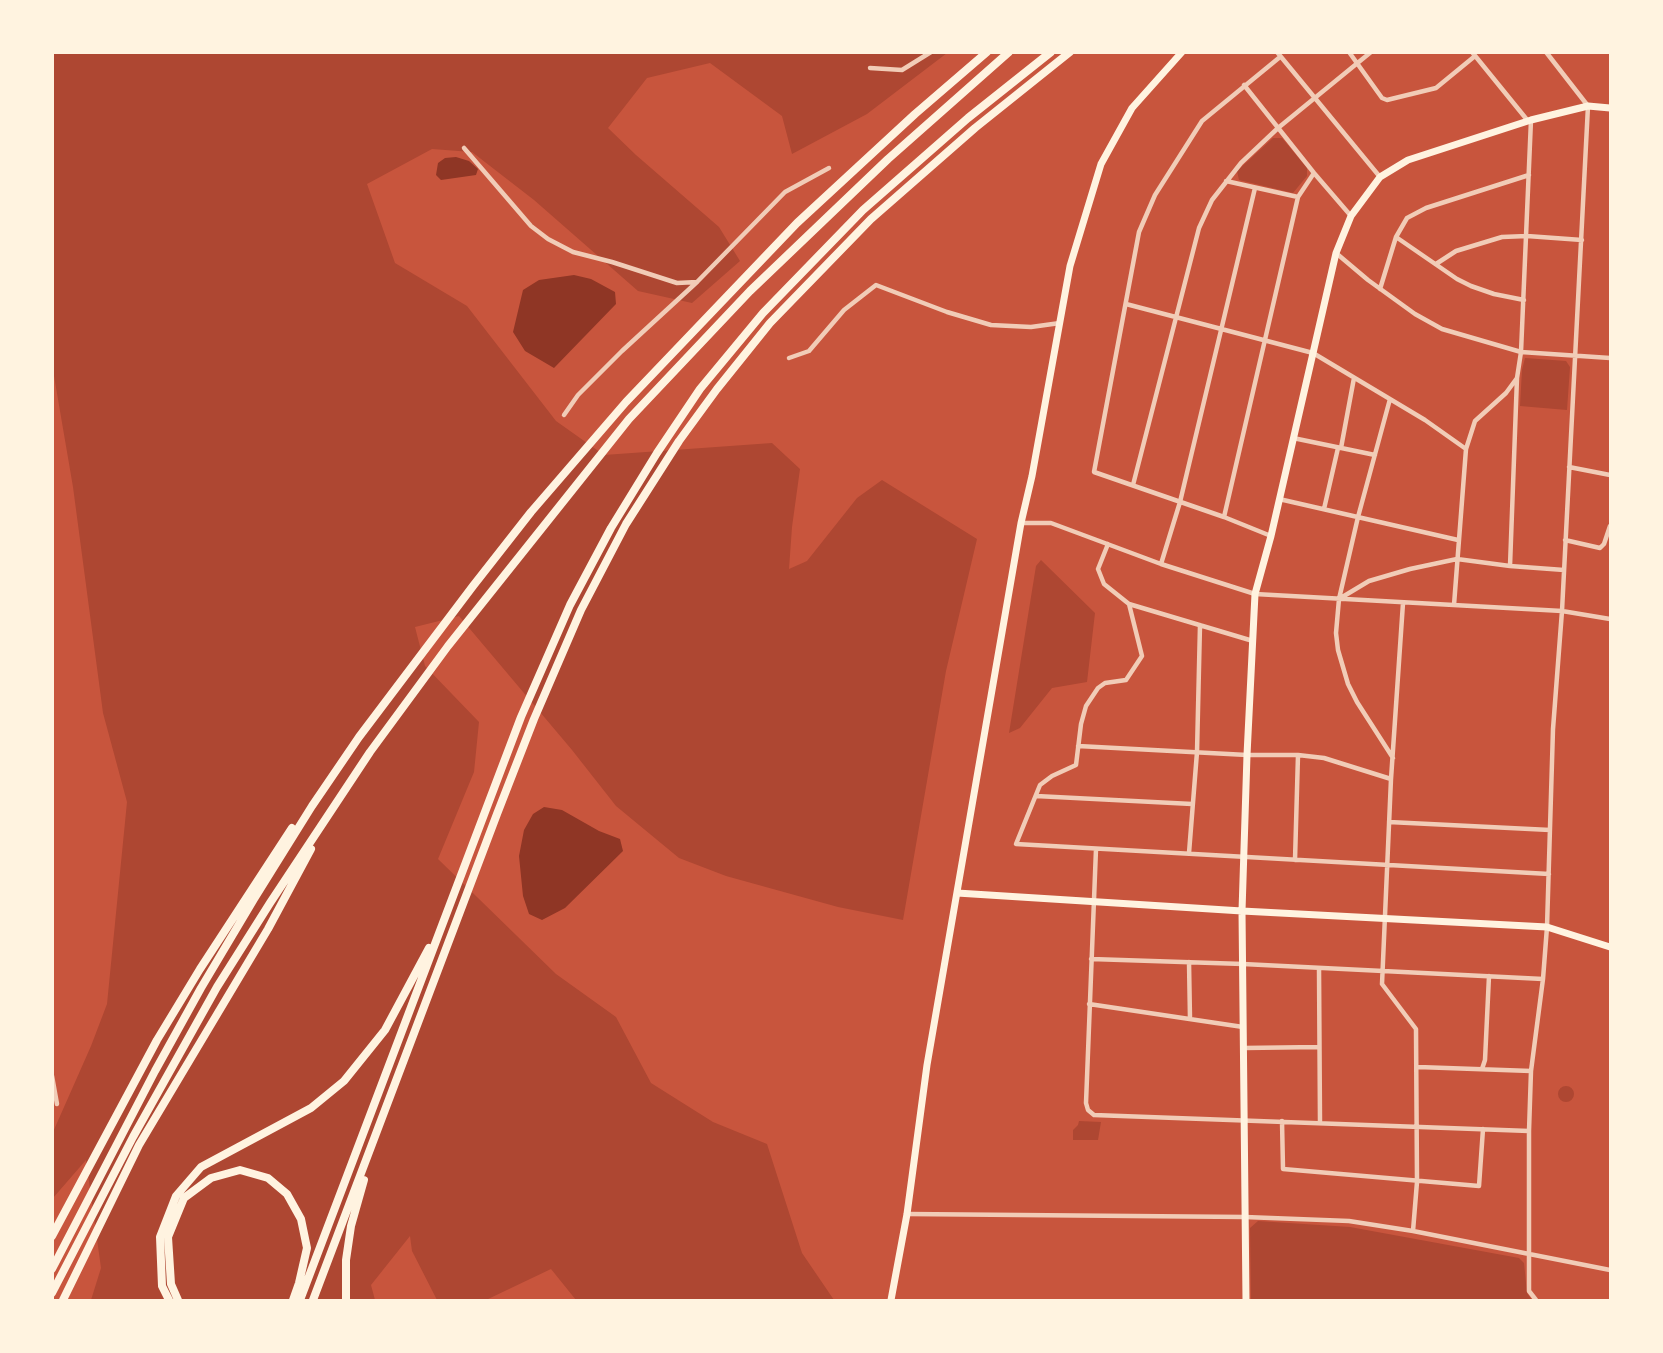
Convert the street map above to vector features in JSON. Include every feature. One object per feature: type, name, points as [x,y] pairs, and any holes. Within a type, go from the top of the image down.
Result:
[{"type":"highway","points":[[52,1269],[195,998],[254,899],[359,736],[479,578],[531,512],[626,402],[797,223],[987,52]]},
{"type":"highway","points":[[52,1293],[199,1017],[270,903],[370,752],[448,646],[629,419],[758,282],[888,159],[1009,52]]},
{"type":"highway","points":[[300,1300],[521,717],[570,605],[611,528],[700,389],[763,313],[863,210],[968,118],[1051,52]]},
{"type":"highway","points":[[313,1300],[496,814],[580,610],[626,524],[679,441],[770,323],[871,219],[975,129],[1070,52]]},
{"type":"highway","points":[[52,1236],[171,1017],[297,820],[319,789],[332,776]]},
{"type":"highway","points":[[63,1300],[139,1145],[268,929],[332,809]]},
{"type":"highway","points":[[169,1300],[162,1286],[160,1238],[176,1196],[201,1167],[311,1108],[344,1081],[385,1030],[444,918]]},
{"type":"highway","points":[[345,1300],[346,1260],[351,1226],[380,1125]]},
{"type":"highway","points":[[178,1300],[171,1284],[168,1237],[184,1198],[211,1178],[240,1170],[268,1178],[287,1194],[302,1219],[307,1248],[293,1300]]},
{"type":"main road","points":[[891,1300],[907,1214],[927,1065],[1021,523],[1032,476],[1070,266],[1101,164],[1132,108],[1182,52]]},
{"type":"main road","points":[[1246,1300],[1242,911],[1255,594],[1271,536],[1336,253],[1351,216],[1380,177],[1408,160],[1530,121],[1588,106],[1611,108]]},
{"type":"main road","points":[[957,893],[1546,927],[1611,947]]},
{"type":"street","points":[[870,68],[902,70],[931,52]]},
{"type":"street","points":[[1349,52],[1382,98],[1387,100],[1436,88],[1474,54],[1530,121],[1527,236],[1521,352],[1517,378],[1510,566]]},
{"type":"street","points":[[1133,485],[1199,228],[1212,200],[1240,163],[1371,52]]},
{"type":"street","points":[[1536,1300],[1530,1291],[1528,1254],[1531,1071],[1543,979],[1551,830],[1553,729],[1562,611],[1588,106],[1546,52]]},
{"type":"street","points":[[1271,536],[1224,517],[1094,472],[1139,232],[1155,195],[1202,121],[1279,55],[1380,177]]},
{"type":"street","points":[[1244,85],[1351,216]]},
{"type":"street","points":[[464,148],[531,226],[549,239],[573,252],[612,262],[677,284],[697,282]]},
{"type":"street","points":[[564,415],[578,395],[697,282],[785,192],[828,168]]},
{"type":"street","points":[[1224,517],[1298,197],[1314,173]]},
{"type":"street","points":[[1380,289],[1396,237],[1407,218],[1426,208],[1529,175]]},
{"type":"street","points":[[1226,181],[1298,197]]},
{"type":"street","points":[[1161,564],[1180,502],[1255,188]]},
{"type":"street","points":[[1436,264],[1456,251],[1502,237],[1527,236],[1582,240]]},
{"type":"street","points":[[1396,237],[1471,286],[1494,294],[1524,300]]},
{"type":"street","points":[[1336,253],[1380,289],[1415,314],[1442,329],[1521,352],[1611,358]]},
{"type":"street","points":[[789,358],[809,351],[844,310],[876,285],[947,312],[991,325],[1030,327],[1060,323]]},
{"type":"street","points":[[1126,304],[1313,353],[1425,420],[1466,449]]},
{"type":"street","points":[[1323,509],[1354,378]]},
{"type":"street","points":[[1454,605],[1466,449],[1475,421],[1506,393],[1517,378]]},
{"type":"street","points":[[1390,399],[1338,600],[1336,633],[1338,650],[1356,702],[1393,758]]},
{"type":"street","points":[[1293,438],[1375,455]]},
{"type":"street","points":[[1569,467],[1611,475]]},
{"type":"street","points":[[1279,499],[1458,540]]},
{"type":"street","points":[[1021,523],[1051,523],[1161,564],[1255,594],[1562,611],[1611,619]]},
{"type":"street","points":[[1565,540],[1600,548],[1611,526]]},
{"type":"street","points":[[1108,544],[1098,569],[1104,584],[1129,604],[1253,642]]},
{"type":"street","points":[[1338,600],[1368,580],[1457,559],[1564,570]]},
{"type":"street","points":[[1403,603],[1386,866],[1382,984],[1416,1029],[1417,1182],[1413,1231]]},
{"type":"street","points":[[1129,604],[1142,656],[1126,680],[1105,683],[1098,688],[1086,706],[1076,765],[1052,776],[1040,785],[1016,844],[1549,874]]},
{"type":"street","points":[[1189,853],[1197,752],[1200,625]]},
{"type":"street","points":[[1078,746],[1247,755],[1298,755],[1324,758],[1391,779]]},
{"type":"street","points":[[1295,860],[1298,755]]},
{"type":"street","points":[[1036,796],[1192,804]]},
{"type":"street","points":[[1389,822],[1551,830]]},
{"type":"street","points":[[1096,849],[1086,1103],[1088,1110],[1094,1115],[1529,1131]]},
{"type":"street","points":[[1091,959],[1543,979]]},
{"type":"street","points":[[1189,962],[1190,1019]]},
{"type":"street","points":[[1319,968],[1320,1123]]},
{"type":"street","points":[[1482,1069],[1485,1060],[1489,976]]},
{"type":"street","points":[[1089,1004],[1243,1027]]},
{"type":"street","points":[[1244,1048],[1319,1047]]},
{"type":"street","points":[[1418,1067],[1531,1071]]},
{"type":"street","points":[[52,1076],[57,1104]]},
{"type":"street","points":[[1282,1121],[1283,1169],[1479,1186],[1483,1129]]},
{"type":"street","points":[[907,1214],[1245,1217],[1349,1221],[1413,1231],[1611,1270]]},
{"type":"shaded area","points":[[53,53],[947,53],[867,114],[792,154],[782,116],[710,63],[647,78],[608,128],[719,227],[740,261],[692,303],[638,291],[534,200],[472,152],[432,149],[367,184],[395,263],[467,306],[556,421],[604,455],[772,443],[800,469],[789,569],[807,561],[857,498],[882,480],[977,539],[946,671],[903,920],[838,907],[726,876],[679,858],[616,806],[459,616],[415,627],[425,666],[479,722],[474,772],[438,859],[556,974],[616,1017],[651,1083],[713,1122],[767,1144],[802,1253],[834,1300],[576,1300],[551,1269],[486,1300],[437,1300],[412,1251],[410,1236],[371,1285],[375,1300],[91,1300],[101,1268],[86,1160],[53,1198],[53,1132],[107,1004],[127,802],[103,713],[73,487],[53,370]]},
{"type":"shaded area","points":[[1273,138],[1282,138],[1307,168],[1307,176],[1293,193],[1239,180],[1237,171]]},
{"type":"shaded area","points":[[456,157],[469,161],[478,169],[476,175],[441,180],[436,175],[438,163],[445,158]]},
{"type":"shaded area","points":[[574,275],[591,279],[615,292],[616,304],[554,368],[525,351],[513,332],[523,290],[539,280]]},
{"type":"shaded area","points":[[1525,358],[1566,361],[1570,367],[1567,410],[1520,406]]},
{"type":"shaded area","points":[[1041,560],[1095,613],[1087,682],[1052,688],[1020,728],[1009,733],[1036,566]]},
{"type":"shaded area","points":[[544,807],[562,810],[599,831],[620,839],[623,851],[565,908],[542,920],[529,914],[523,896],[519,856],[524,830],[533,814]]},
{"type":"shaded area","points":[[1566,1086],[1574,1094],[1566,1102],[1558,1094]]},
{"type":"shaded area","points":[[1079,1121],[1101,1122],[1098,1140],[1073,1140],[1073,1130]]},
{"type":"shaded area","points":[[1258,1221],[1350,1227],[1519,1258],[1524,1263],[1527,1293],[1532,1300],[1251,1300],[1250,1228]]}]
